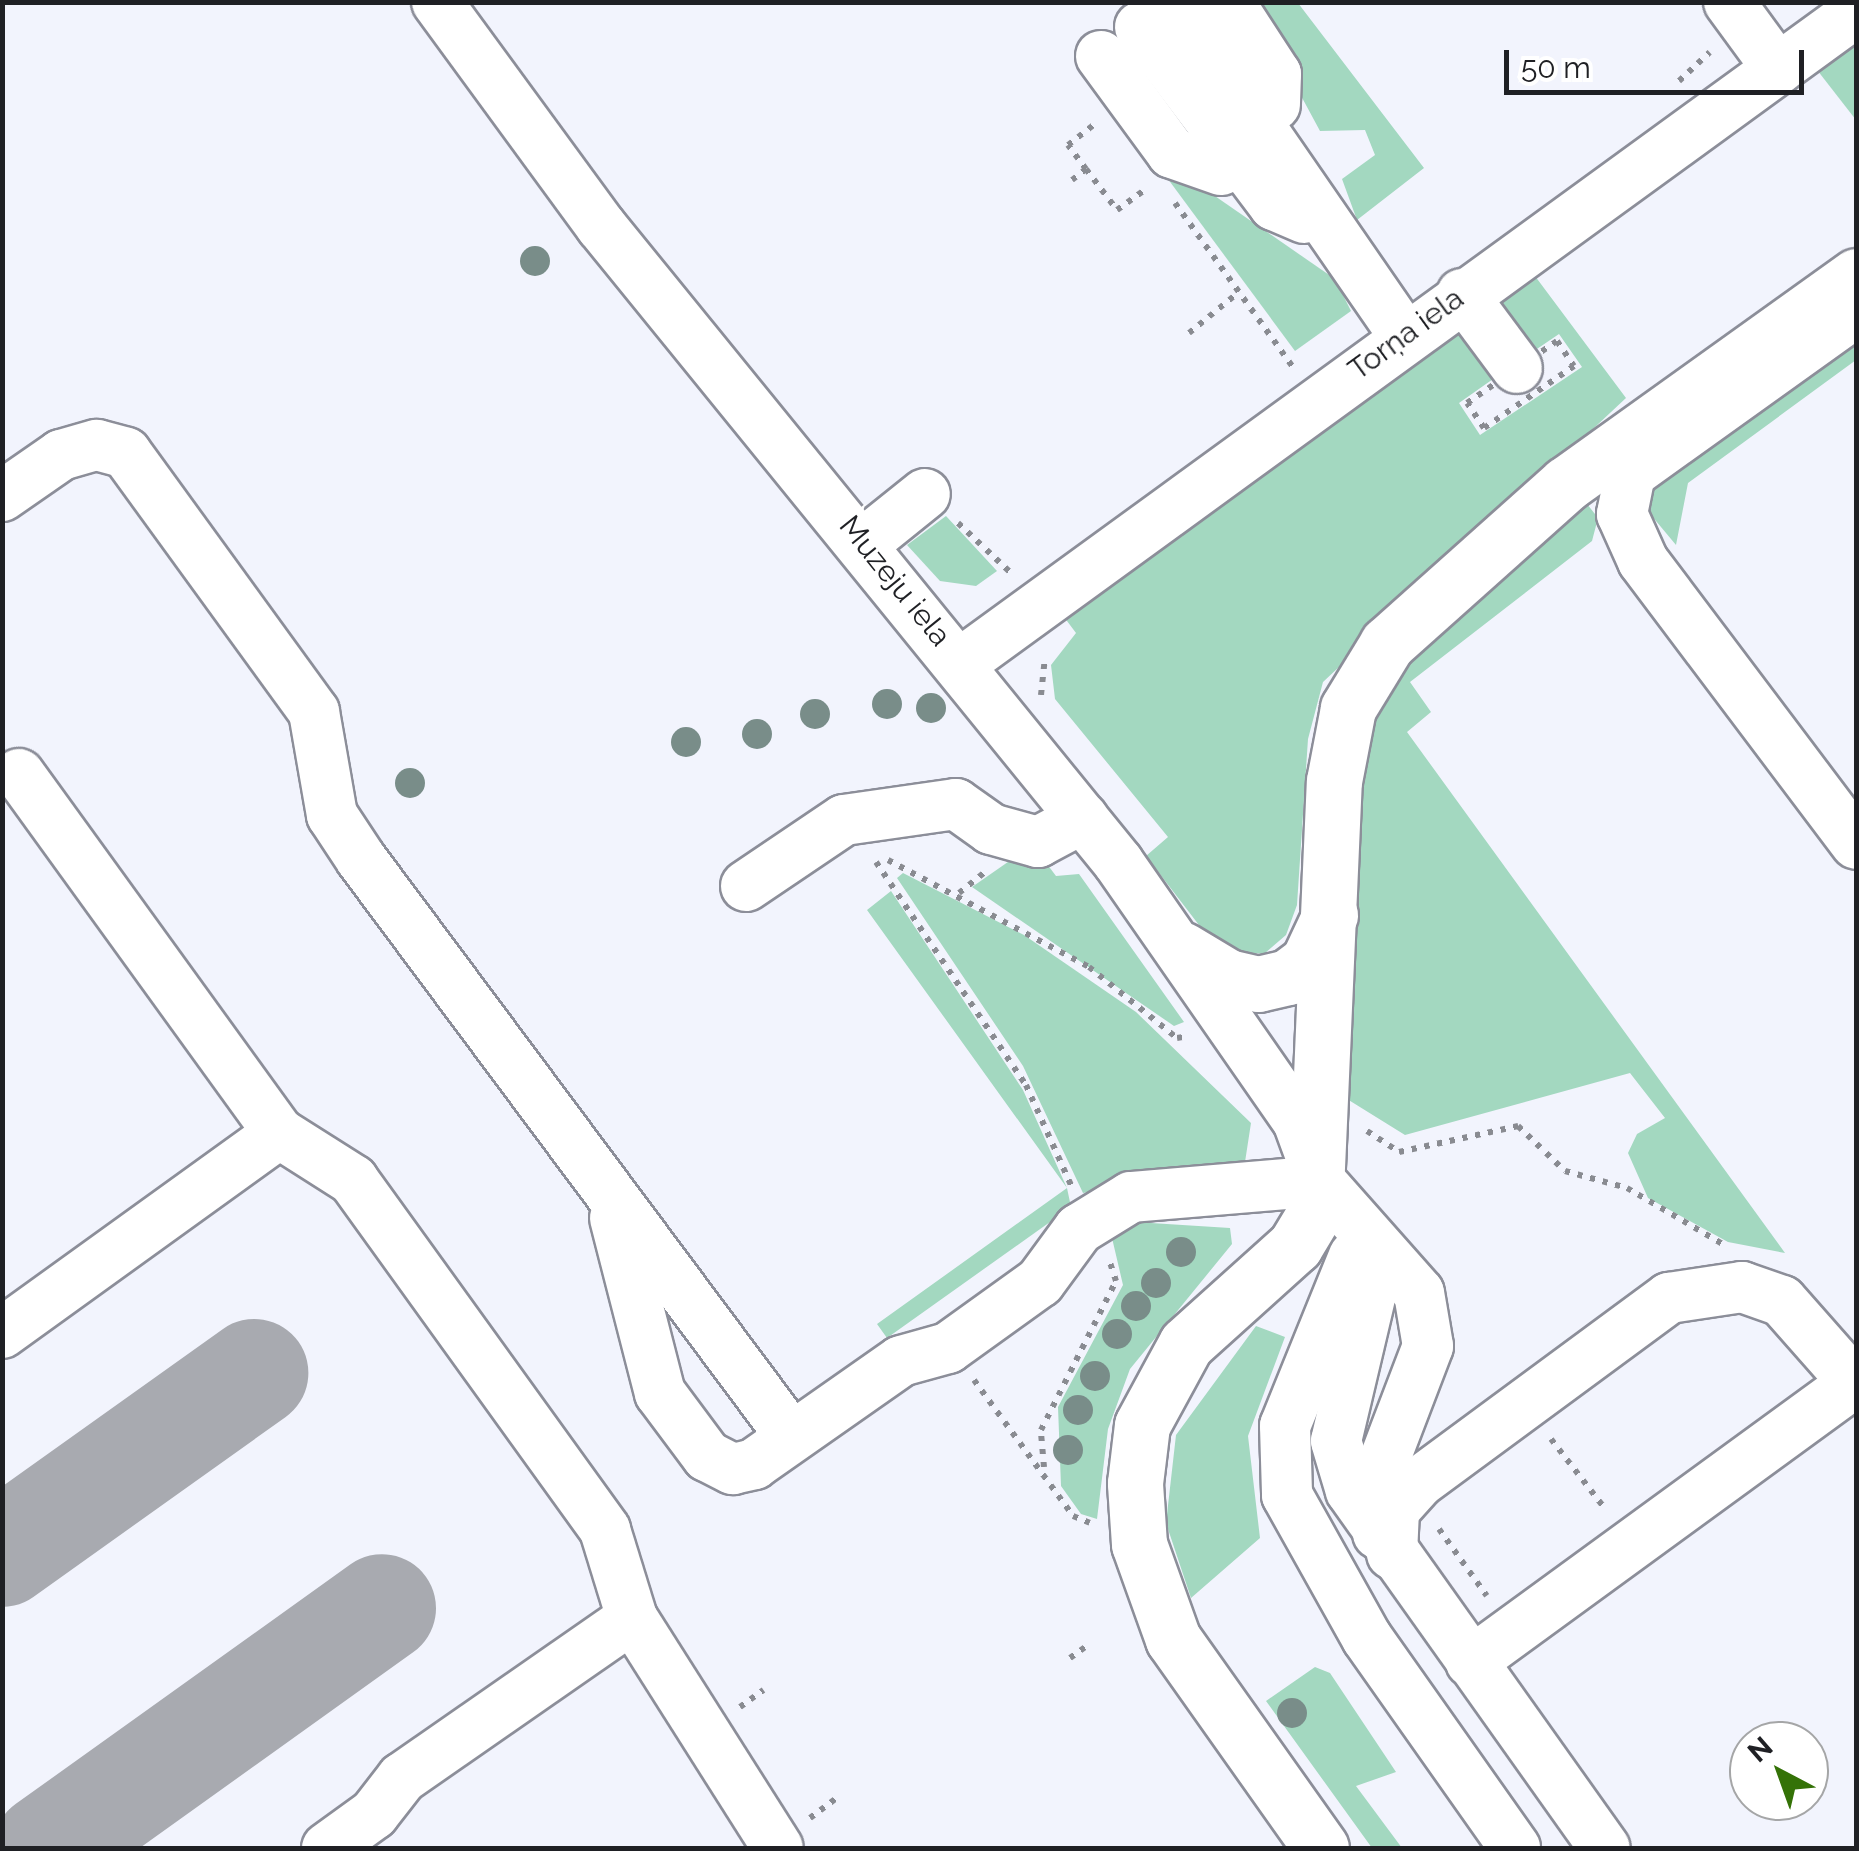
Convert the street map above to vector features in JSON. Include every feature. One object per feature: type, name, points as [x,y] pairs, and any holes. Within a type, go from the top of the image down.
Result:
[{"type":"main road","points":[[1321,1848],[1173,1638],[1138,1544],[1135,1482],[1142,1425],[1186,1344],[1295,1246],[1320,1181],[1338,743],[1387,644],[1566,484],[1856,276]]},
{"type":"main road","points":[[1183,950],[1228,977],[1273,981],[1308,962],[1330,914]]},
{"type":"street","name":"Muzeju iela","points":[[437,2],[601,226],[864,543],[1083,818],[1183,950],[1298,1121],[1320,1181],[1362,1232],[1394,1260],[1429,1319],[1428,1346],[1373,1490],[1385,1544]]},
{"type":"street","points":[[1203,2],[1275,105]]},
{"type":"street","points":[[1229,2],[1276,74],[1275,105],[1304,214]]},
{"type":"street","points":[[1729,2],[1778,69]]},
{"type":"street","name":"Torņa iela","points":[[961,663],[1404,336],[1856,12]]},
{"type":"street","points":[[1138,29],[1130,96],[1165,166],[1221,170],[1304,214]]},
{"type":"street","points":[[1138,29],[1221,170]]},
{"type":"street","points":[[1138,29],[1304,214],[1404,336]]},
{"type":"street","points":[[1462,294],[1517,368]]},
{"type":"street","points":[[1856,312],[1630,474],[1622,514],[1643,561],[1856,844]]},
{"type":"street","points":[[2,496],[61,454],[98,446],[126,452],[314,712],[332,815],[609,1204],[675,1276],[791,1436]]},
{"type":"street","points":[[864,543],[936,501]]},
{"type":"street","points":[[16,784],[279,1133],[353,1180],[605,1530],[632,1618],[792,1835]]},
{"type":"street","points":[[746,886],[844,820],[956,804],[991,829],[1038,842],[1083,818]]},
{"type":"street","points":[[2,1333],[279,1133]]},
{"type":"street","points":[[609,1204],[630,1253],[660,1393],[707,1456],[732,1469],[754,1464],[902,1361],[948,1348],[1040,1282],[1092,1220],[1130,1197],[1320,1181]]},
{"type":"street","points":[[1362,1232],[1372,1289],[1336,1441],[1350,1491],[1605,1848]]},
{"type":"street","points":[[1362,1232],[1284,1426],[1287,1494],[1367,1638],[1514,1848]]},
{"type":"street","points":[[1385,1544],[1394,1510],[1418,1482],[1669,1298],[1742,1287],[1782,1301],[1856,1383],[1471,1662]]},
{"type":"street","points":[[327,1848],[374,1814],[402,1778],[632,1618]]},
{"type":"path","points":[[1130,96],[1068,145],[1118,210],[1165,166],[1239,292],[1292,366]]},
{"type":"path","points":[[1072,180],[1086,169]]},
{"type":"path","points":[[1189,333],[1239,292]]},
{"type":"path","points":[[936,501],[975,547],[1040,604],[1062,637],[1038,675],[1046,708]]},
{"type":"path","points":[[1044,1467],[1041,1430],[1054,1392],[1116,1282],[1099,1243],[1107,1232],[1092,1220],[1026,1085],[873,864],[922,873],[1089,967],[1177,1038],[1204,1033]]},
{"type":"path","points":[[1356,1119],[1399,1152],[1518,1126],[1565,1171],[1627,1188],[1744,1255]]},
{"type":"path","points":[[948,1348],[1044,1467],[1073,1516],[1090,1523]]},
{"type":"path","points":[[1544,1430],[1606,1510]]},
{"type":"path","points":[[1439,1528],[1488,1597]]},
{"type":"path","points":[[1070,1658],[1085,1647]]},
{"type":"path","points":[[727,1717],[762,1690]]},
{"type":"path","points":[[792,1835],[840,1796]]},
{"type":"green space","points":[[1251,3],[1298,3],[1424,168],[1357,220],[1342,179],[1375,155],[1365,130],[1320,131]]},
{"type":"green space","points":[[1856,36],[1856,120],[1814,66]]},
{"type":"green space","points":[[1173,167],[1335,279],[1351,311],[1295,351],[1165,175]]},
{"type":"green space","points":[[1532,272],[1626,398],[1323,682],[1308,739],[1297,905],[1286,935],[1264,954],[1232,951],[1202,929],[1146,856],[1168,837],[1055,699],[1051,665],[1076,633],[1061,613],[1467,319],[1503,372],[1459,403],[1480,435],[1582,367],[1559,334],[1522,359],[1484,306]]},
{"type":"green space","points":[[1856,332],[1856,360],[1688,483],[1676,545],[1646,509],[1647,490]]},
{"type":"green space","points":[[1584,500],[1598,518],[1592,541],[1410,682],[1431,712],[1407,732],[1785,1253],[1728,1242],[1648,1198],[1628,1153],[1637,1134],[1665,1118],[1630,1073],[1405,1135],[1347,1099],[1363,762],[1375,717],[1419,647]]},
{"type":"green space","points":[[946,516],[997,571],[976,586],[940,581],[907,545]]},
{"type":"green space","points":[[1018,855],[1044,860],[1056,876],[1079,874],[1184,1022],[1174,1026],[972,887]]},
{"type":"green space","points":[[903,873],[1024,935],[1136,1012],[1251,1123],[1245,1162],[1083,1193],[1023,1066],[897,878]]},
{"type":"green space","points":[[891,891],[1023,1090],[1067,1188],[867,910]]},
{"type":"green space","points":[[1067,1188],[1071,1207],[887,1338],[877,1324]]},
{"type":"green space","points":[[1135,1222],[1230,1228],[1232,1244],[1130,1369],[1108,1429],[1097,1519],[1081,1514],[1061,1486],[1058,1407],[1123,1285],[1112,1238]]},
{"type":"green space","points":[[1256,1326],[1285,1337],[1248,1436],[1260,1538],[1191,1598],[1166,1523],[1176,1435]]},
{"type":"green space","points":[[1315,1667],[1330,1673],[1396,1772],[1356,1786],[1402,1848],[1372,1848],[1266,1701]]},
{"type":"taxiway","points":[[2,1553],[254,1373]]},
{"type":"taxiway","points":[[47,1848],[382,1608]]}]
